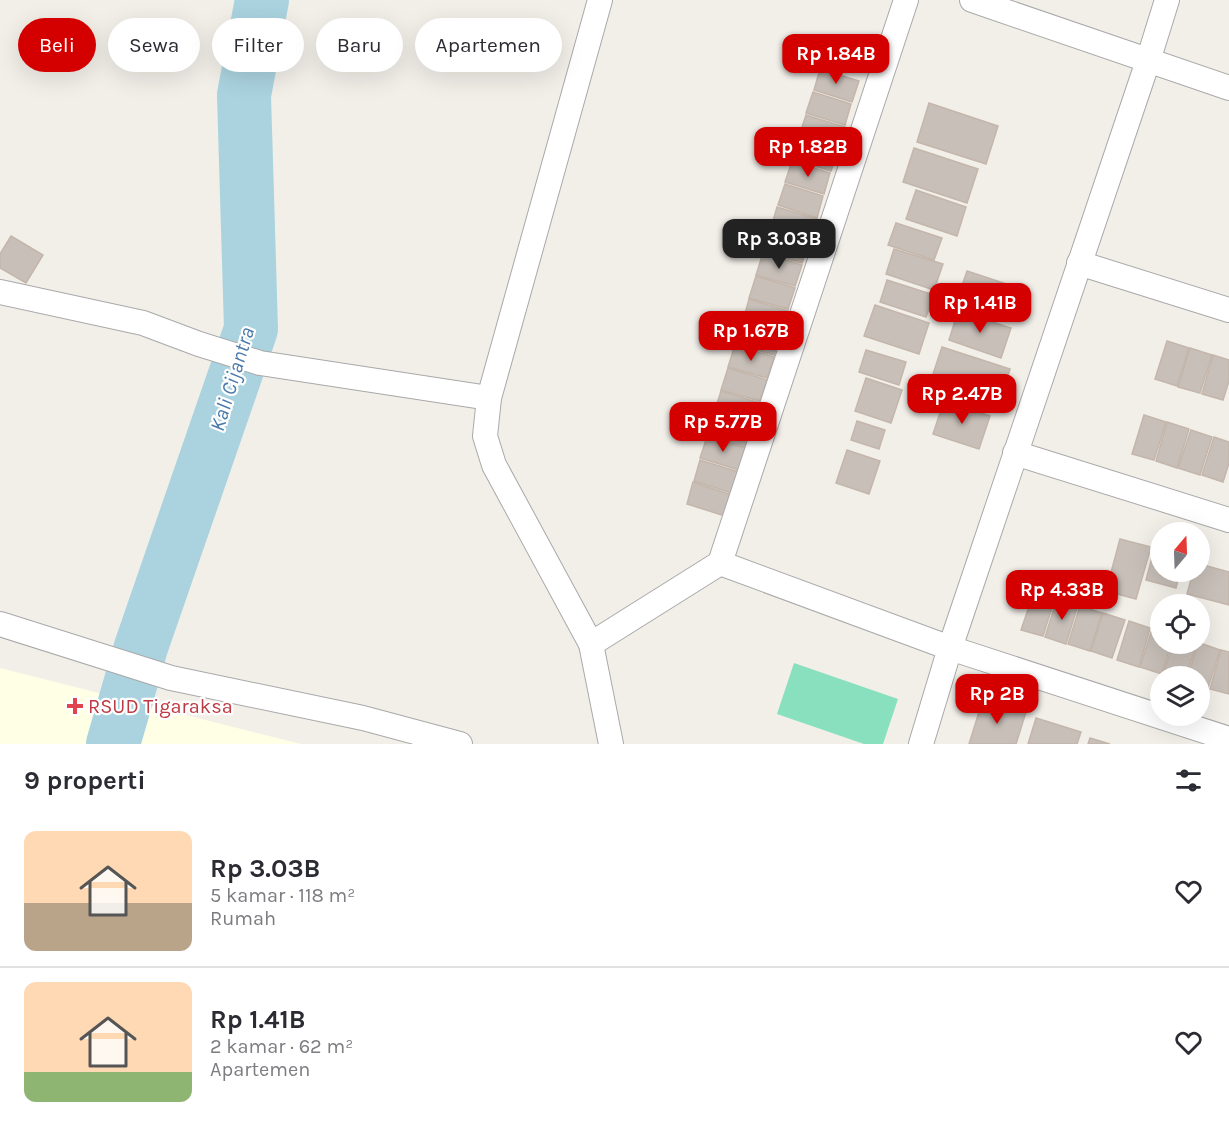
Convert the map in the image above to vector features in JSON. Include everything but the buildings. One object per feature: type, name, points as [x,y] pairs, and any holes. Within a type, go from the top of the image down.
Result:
[{"type":"street","points":[[600,0],[489,398],[485,436],[488,451],[591,644],[611,744]]},
{"type":"street","points":[[591,644],[720,563],[906,0]]},
{"type":"street","points":[[972,0],[1229,88]]},
{"type":"street","points":[[921,744],[950,648],[1167,0]]},
{"type":"street","points":[[1078,264],[1229,310]]},
{"type":"street","points":[[0,292],[143,324],[260,363],[489,398]]},
{"type":"street","points":[[1015,453],[1229,520]]},
{"type":"street","points":[[720,563],[950,648],[1229,739]]},
{"type":"street","points":[[0,624],[171,678],[363,718],[460,744]]},
{"type":"shaded area","name":"RSUD Tigaraksa","points":[[0,668],[301,744],[0,744]]},
{"type":"green space","points":[[794,663],[898,699],[883,744],[864,744],[777,714]]},
{"type":"waterway","name":"Kali Cijantra","points":[[113,744],[141,647],[251,329],[244,95],[262,0]]},
{"type":"place","name":"RSUD Tigaraksa","points":[[75,706]]}]
